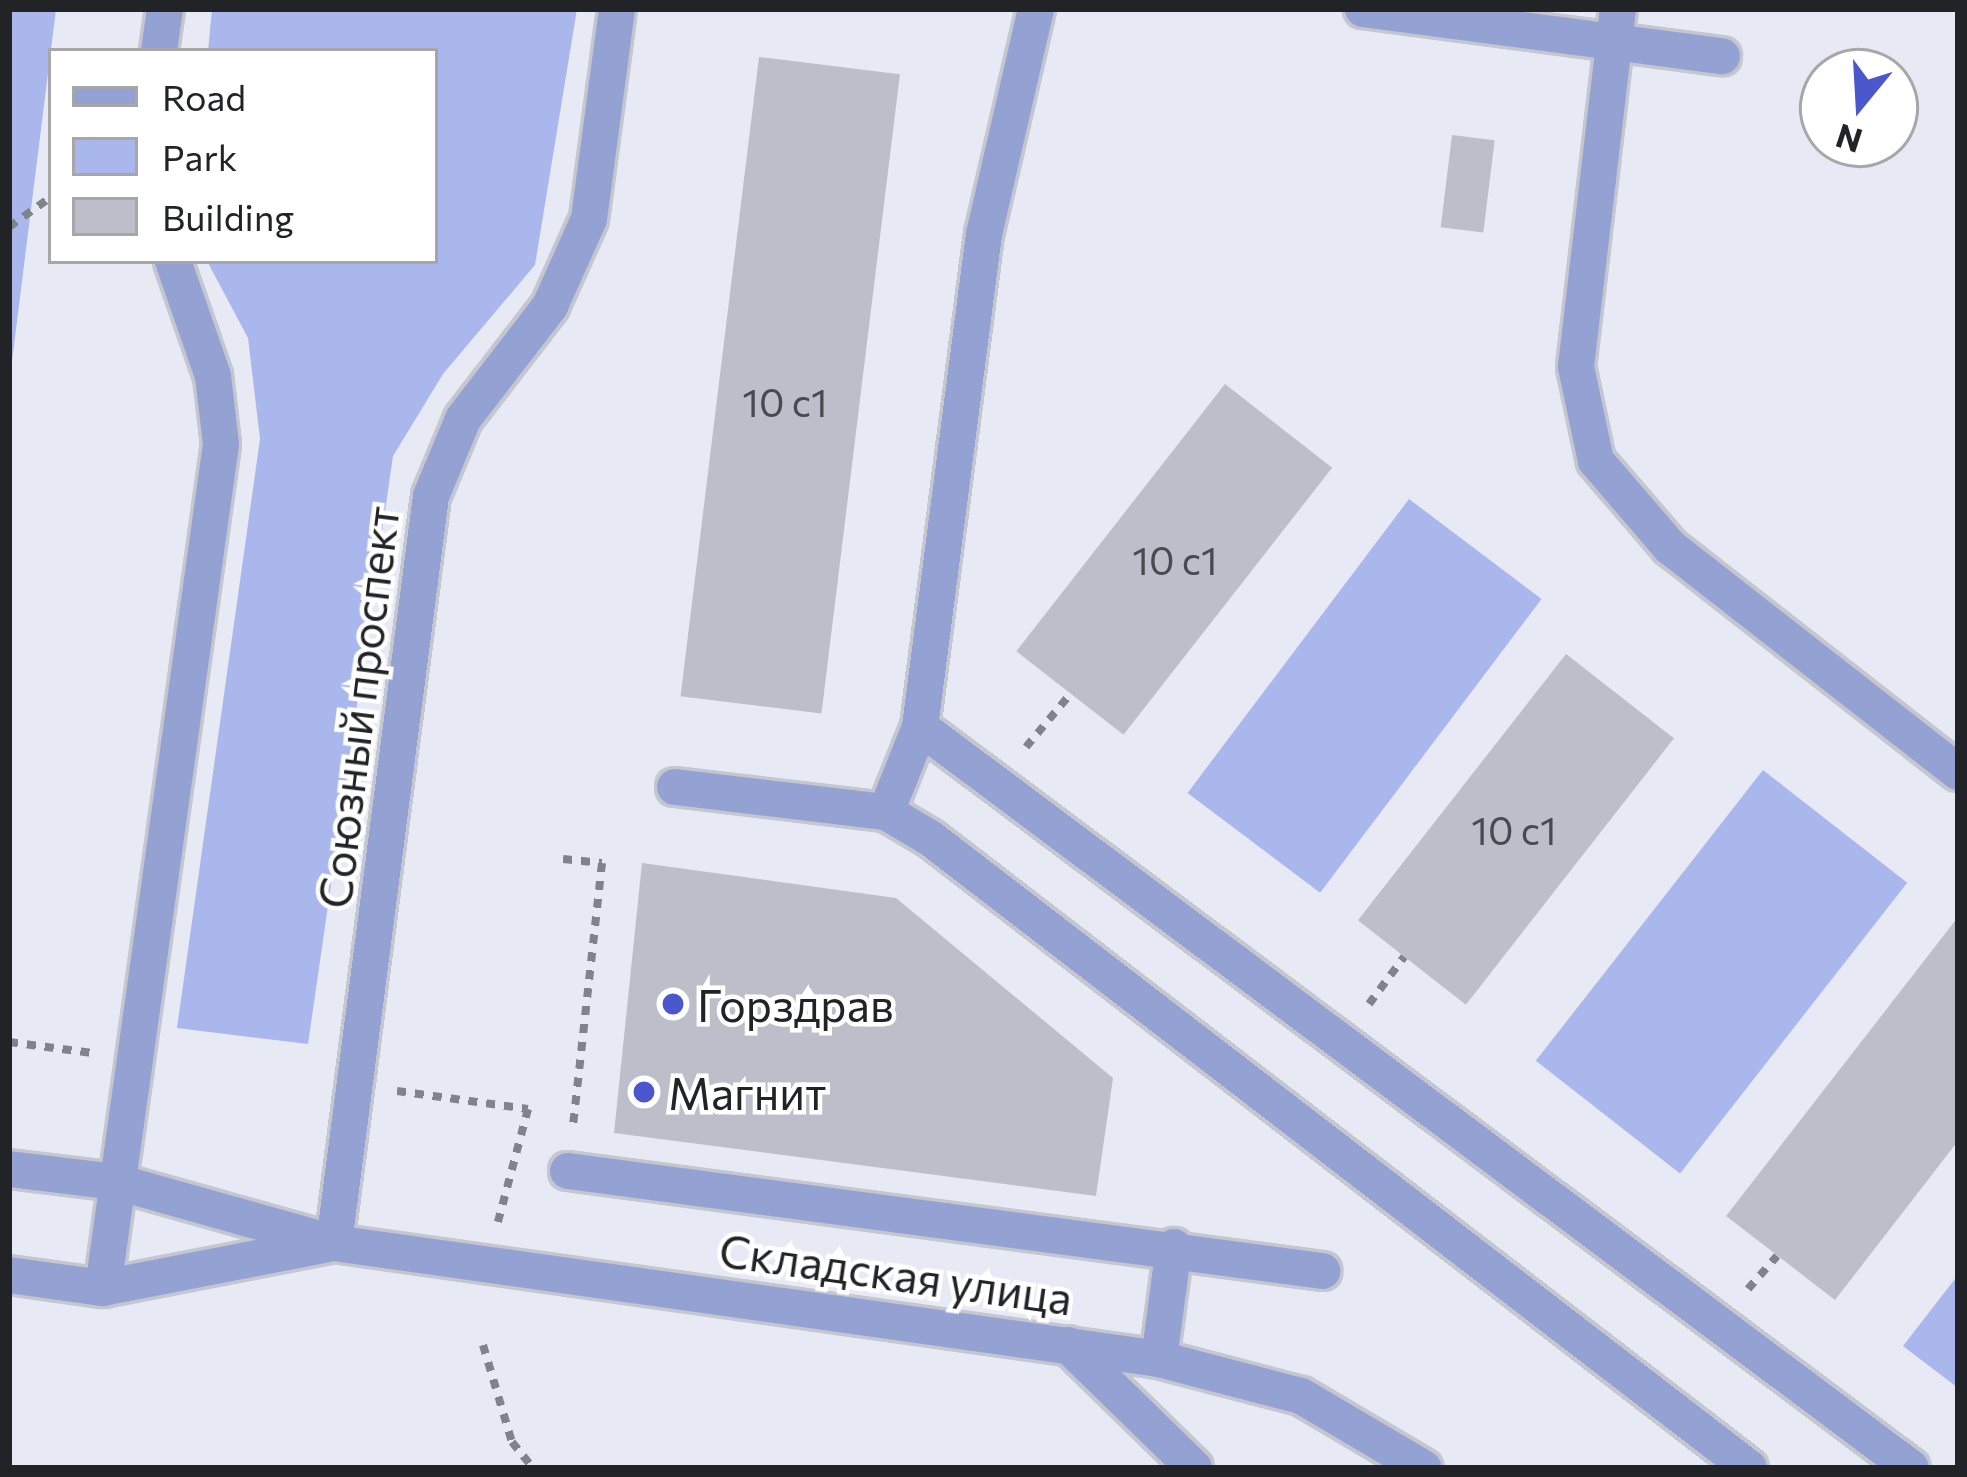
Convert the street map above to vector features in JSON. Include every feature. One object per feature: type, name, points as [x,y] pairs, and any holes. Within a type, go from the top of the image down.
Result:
[{"type":"street","points":[[159,48],[165,9]]},
{"type":"street","name":"Союзный проспект","points":[[334,1244],[431,496],[463,419],[550,306],[589,219],[617,9]]},
{"type":"street","points":[[886,812],[920,727],[984,234],[1036,9]]},
{"type":"street","points":[[1363,9],[1616,26],[1722,56]]},
{"type":"street","points":[[1616,26],[1576,367],[1596,461],[1670,548],[1958,772]]},
{"type":"street","points":[[103,1288],[220,445],[213,376],[174,264]]},
{"type":"street","points":[[920,727],[1912,1468]]},
{"type":"street","points":[[675,787],[886,812],[1749,1468]]},
{"type":"street","name":"Складская улица","points":[[9,1169],[117,1182],[334,1244],[1159,1359],[1301,1396],[1423,1468]]},
{"type":"street","points":[[568,1171],[1174,1247],[1322,1271]]},
{"type":"street","name":"Складская улица","points":[[9,1276],[103,1288],[334,1244]]},
{"type":"street","points":[[1159,1359],[1174,1247]]},
{"type":"street","points":[[1068,1345],[1194,1468]]},
{"type":"path","points":[[9,227],[48,199]]},
{"type":"path","points":[[1026,747],[1072,692]]},
{"type":"path","points":[[513,1163],[568,1171],[602,863],[563,859]]},
{"type":"path","points":[[1369,1005],[1404,958]]},
{"type":"path","points":[[9,1042],[111,1055]]},
{"type":"path","points":[[384,1090],[528,1108],[498,1223]]},
{"type":"path","points":[[1748,1289],[1778,1256]]},
{"type":"path","points":[[483,1345],[512,1442],[532,1468]]},
{"type":"green space","points":[[9,9],[56,9],[48,48],[9,385]]},
{"type":"green space","points":[[212,9],[577,9],[535,265],[443,374],[393,456],[308,1044],[177,1028],[260,439],[248,338],[209,264],[438,264],[438,48],[208,48]]},
{"type":"green space","points":[[1409,499],[1542,599],[1320,893],[1188,793]]},
{"type":"green space","points":[[1763,770],[1907,883],[1680,1173],[1536,1061]]},
{"type":"green space","points":[[1958,1275],[1958,1388],[1903,1346]]},
{"type":"building","points":[[759,57],[900,74],[821,714],[681,696]]},
{"type":"building","points":[[1452,135],[1495,140],[1483,233],[1441,227]]},
{"type":"building","points":[[1225,384],[1332,468],[1123,735],[1016,651]]},
{"type":"building","points":[[1566,654],[1674,738],[1466,1005],[1358,920]]},
{"type":"building","points":[[642,863],[896,898],[1113,1078],[1096,1196],[614,1133]]},
{"type":"building","points":[[1958,917],[1958,1141],[1835,1300],[1726,1216]]},
{"type":"place","name":"Горздрав","points":[[673,1004]]},
{"type":"place","name":"Магнит","points":[[644,1092]]}]
